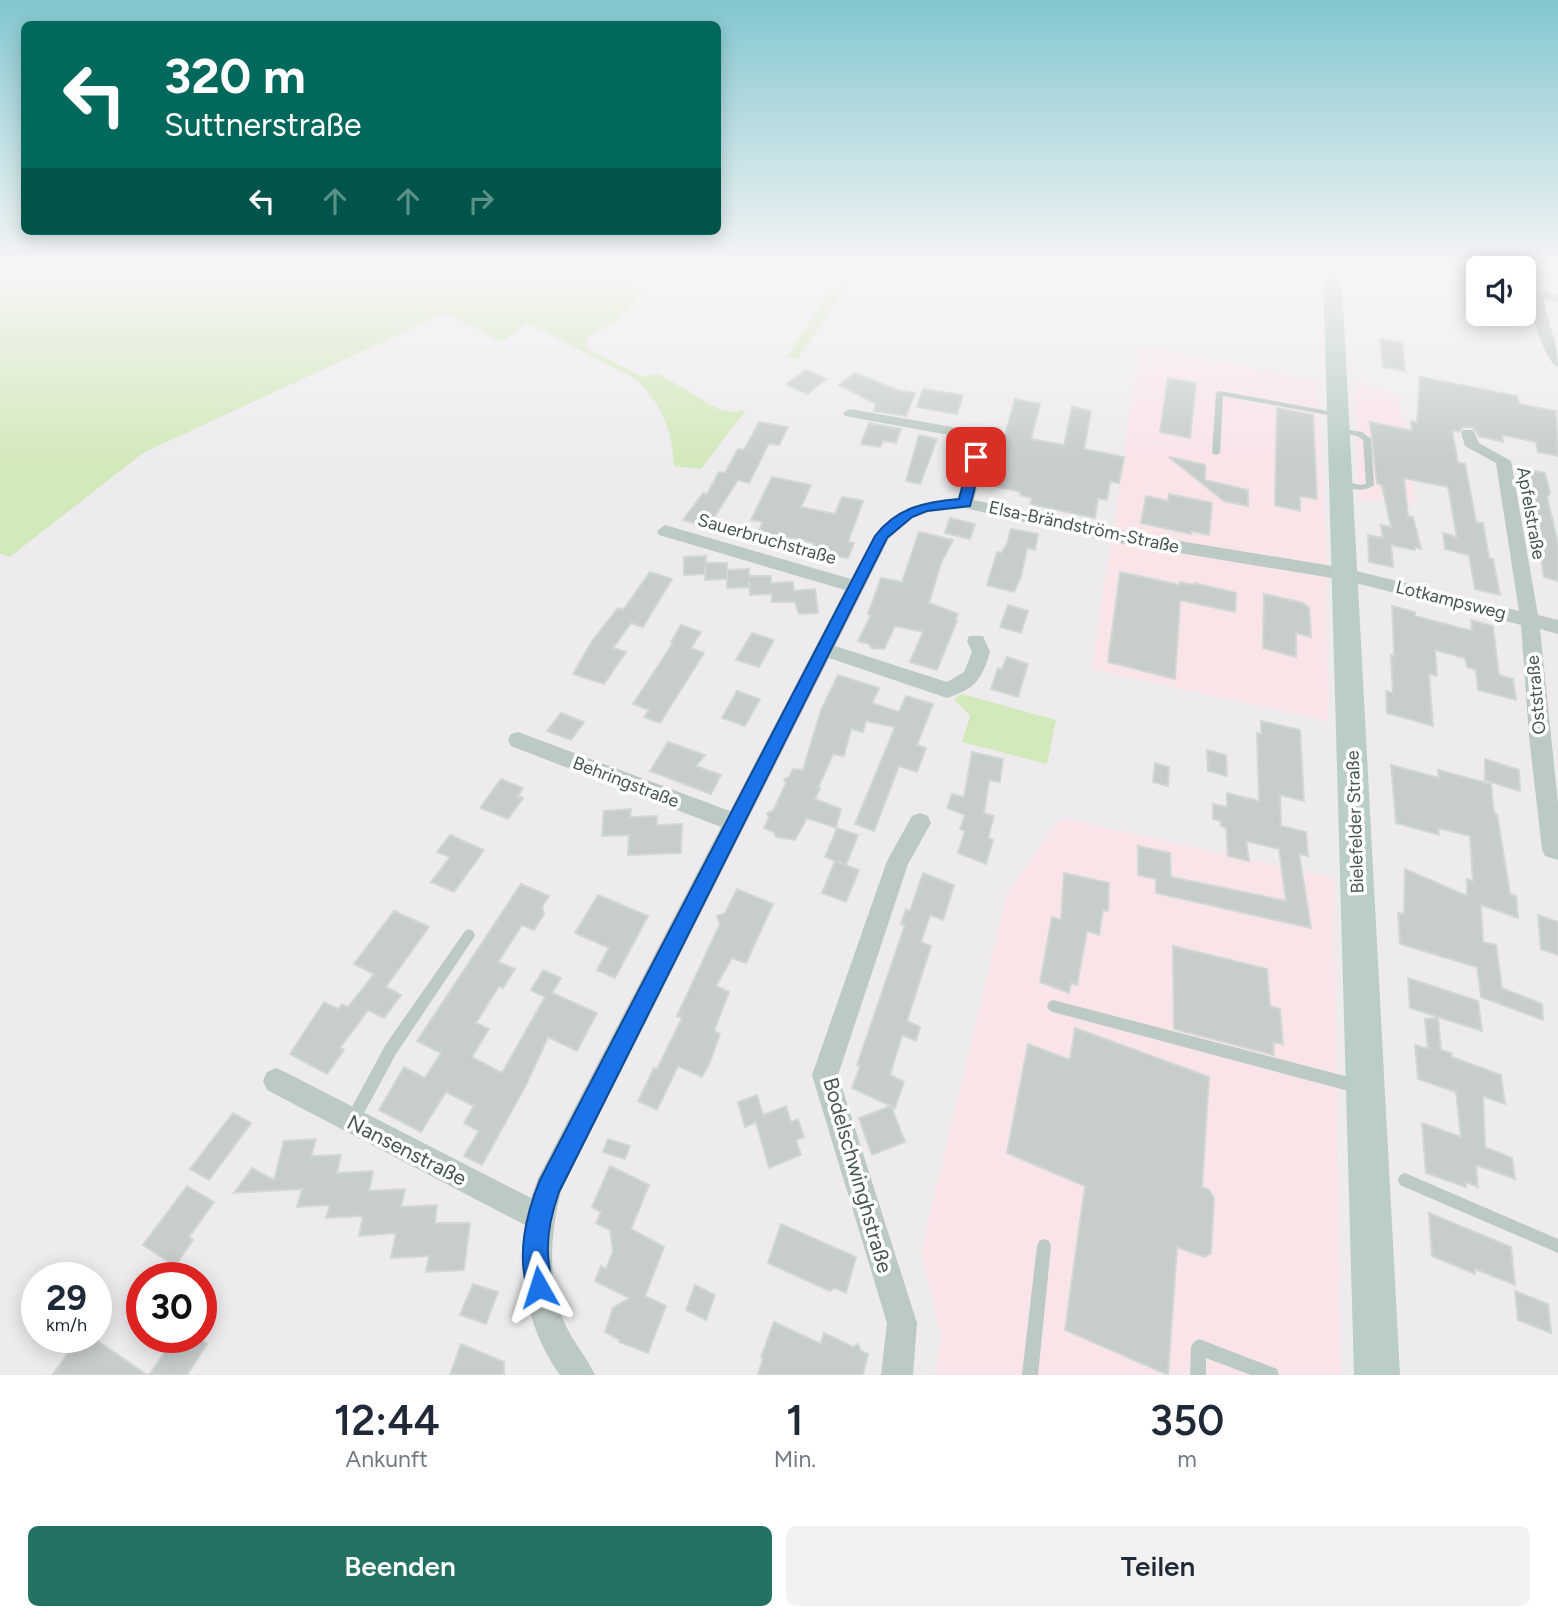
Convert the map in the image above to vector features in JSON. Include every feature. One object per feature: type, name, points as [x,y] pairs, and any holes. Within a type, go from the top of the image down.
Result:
[{"type":"street","name":"Bielefelder Straße","points":[[1335,332],[1377,1375]]},
{"type":"street","points":[[1546,332],[1558,363]]},
{"type":"street","points":[[850,413],[958,432],[974,439],[978,450],[965,503]]},
{"type":"street","name":"Apfelstraße","points":[[1468,433],[1472,446],[1503,461],[1530,620]]},
{"type":"street","name":"Elsa-Brändström-Straße","points":[[579,1375],[566,1359],[549,1323],[539,1287],[536,1251],[539,1217],[548,1188],[882,536],[893,524],[907,514],[926,507],[965,503],[1101,534],[1344,574]]},
{"type":"street","name":"Sauerbruchstraße","points":[[665,531],[857,587]]},
{"type":"street","name":"Lotkampsweg","points":[[1344,574],[1558,627]]},
{"type":"street","name":"Oststraße","points":[[1530,620],[1539,736],[1553,849],[1558,850]]},
{"type":"street","points":[[825,650],[947,690],[963,685],[973,677],[981,652],[976,641]]},
{"type":"street","name":"Behringstraße","points":[[518,740],[735,823]]},
{"type":"street","name":"Bodelschwinghstraße","points":[[897,1375],[902,1323],[825,1076],[898,861],[920,823]]},
{"type":"street","name":"Nansenstraße","points":[[276,1082],[539,1217]]},
{"type":"lane","points":[[1216,453],[1220,393],[1339,422]]},
{"type":"lane","points":[[351,1121],[391,1049],[469,935]]},
{"type":"lane","points":[[1053,1006],[1367,1088]]},
{"type":"lane","points":[[1405,1180],[1558,1246]]},
{"type":"lane","points":[[1030,1375],[1044,1245]]},
{"type":"lane","points":[[1198,1375],[1199,1347],[1271,1375]]},
{"type":"shaded area","points":[[1140,346],[1317,381],[1326,527],[1328,721],[1092,669]]},
{"type":"shaded area","points":[[1353,380],[1399,397],[1402,421],[1406,422],[1416,504],[1393,499],[1359,502]]},
{"type":"shaded area","points":[[1061,818],[1334,878],[1341,1375],[935,1375],[941,1336],[921,1251],[1007,894]]},
{"type":"green space","points":[[0,332],[404,332],[143,453],[10,557],[0,554]]},
{"type":"green space","points":[[482,332],[515,332],[504,341]]},
{"type":"green space","points":[[545,332],[597,332],[589,337],[585,347],[642,377],[659,374],[718,409],[732,412],[746,410],[701,469],[674,466],[671,441],[664,418],[652,397],[634,378]]},
{"type":"green space","points":[[803,332],[816,332],[798,359],[786,357]]},
{"type":"green space","points":[[962,694],[1056,720],[1047,764],[962,742],[970,716],[954,699]]},
{"type":"building","points":[[1380,339],[1402,343],[1405,371],[1383,367]]},
{"type":"building","points":[[806,370],[826,379],[807,394],[786,384]]},
{"type":"building","points":[[855,373],[897,390],[915,393],[906,416],[874,411],[876,404],[839,385]]},
{"type":"building","points":[[1420,377],[1517,396],[1519,404],[1556,411],[1558,456],[1538,452],[1536,442],[1502,435],[1503,442],[1479,436],[1473,427],[1463,427],[1459,432],[1452,430],[1458,463],[1465,464],[1476,522],[1483,523],[1489,558],[1493,559],[1500,595],[1475,589],[1469,555],[1445,549],[1443,533],[1457,537],[1448,487],[1404,478],[1408,516],[1413,517],[1421,549],[1391,545],[1393,567],[1369,562],[1368,535],[1383,538],[1381,525],[1391,527],[1382,485],[1377,483],[1370,422],[1412,431],[1411,421],[1417,423]]},
{"type":"building","points":[[1168,378],[1196,383],[1190,438],[1160,432]]},
{"type":"building","points":[[923,389],[963,395],[957,414],[917,407]]},
{"type":"building","points":[[1015,399],[1040,404],[1031,439],[1064,445],[1072,407],[1091,411],[1084,449],[1124,457],[1119,483],[1110,481],[1107,500],[1098,498],[1095,518],[1030,504],[1032,498],[1020,495],[1021,492],[989,485]]},
{"type":"building","points":[[1277,408],[1313,415],[1317,499],[1300,496],[1300,511],[1275,505]]},
{"type":"building","points":[[759,422],[788,427],[779,445],[769,443],[749,483],[738,480],[708,527],[683,520],[703,493],[707,494],[719,472],[725,473],[738,449],[744,450]]},
{"type":"building","points":[[869,423],[901,429],[896,443],[883,441],[880,447],[861,444]]},
{"type":"building","points":[[919,435],[937,439],[920,484],[906,481]]},
{"type":"building","points":[[1169,457],[1205,465],[1205,480],[1248,490],[1248,506],[1224,501]]},
{"type":"building","points":[[1521,468],[1545,473],[1550,493],[1547,497],[1558,544],[1558,581],[1544,577],[1536,523],[1533,522]]},
{"type":"building","points":[[772,477],[811,485],[801,507],[835,514],[842,497],[863,501],[848,542],[854,543],[848,558],[811,550],[814,543],[780,536],[777,543],[755,538],[763,522],[751,520]]},
{"type":"building","points":[[1169,494],[1212,503],[1209,535],[1191,531],[1191,534],[1141,523],[1146,496],[1168,501]]},
{"type":"building","points":[[950,518],[975,524],[970,539],[945,533]]},
{"type":"building","points":[[1011,529],[1038,534],[1035,550],[1027,548],[1021,577],[1014,592],[987,585],[997,552],[1001,553],[1007,544]]},
{"type":"building","points":[[919,532],[953,540],[941,563],[929,603],[958,614],[937,670],[910,662],[923,632],[895,626],[884,649],[871,648],[869,644],[858,641],[871,615],[868,614],[881,578],[902,582]]},
{"type":"building","points":[[706,556],[705,574],[684,575],[684,557]]},
{"type":"building","points":[[706,563],[727,563],[727,579],[705,580]]},
{"type":"building","points":[[749,569],[749,576],[771,576],[771,583],[793,582],[794,591],[815,589],[818,613],[799,614],[795,602],[772,602],[772,594],[750,595],[749,581],[749,587],[727,588],[727,570]]},
{"type":"building","points":[[650,572],[672,579],[643,627],[631,623],[613,648],[626,652],[604,684],[573,674],[592,641],[618,608],[623,610]]},
{"type":"building","points":[[1120,572],[1180,585],[1180,582],[1194,583],[1236,593],[1235,612],[1180,600],[1175,679],[1108,662]]},
{"type":"building","points":[[1264,594],[1303,603],[1309,608],[1311,637],[1296,633],[1296,657],[1263,648]]},
{"type":"building","points":[[1008,605],[1028,611],[1021,633],[1000,627]]},
{"type":"building","points":[[1392,606],[1415,612],[1415,616],[1472,631],[1471,620],[1493,626],[1499,675],[1513,679],[1516,700],[1478,690],[1476,670],[1467,667],[1465,658],[1435,650],[1437,676],[1429,674],[1433,726],[1387,713],[1386,691],[1393,693]]},
{"type":"building","points":[[681,625],[701,632],[691,648],[704,653],[660,723],[644,717],[649,710],[633,704],[673,643],[671,642]]},
{"type":"building","points":[[752,633],[774,640],[759,667],[736,660]]},
{"type":"building","points":[[1007,657],[1028,664],[1018,697],[991,689],[998,668],[1002,669]]},
{"type":"building","points":[[838,675],[879,688],[872,703],[899,712],[906,696],[933,704],[917,745],[926,748],[917,772],[899,766],[874,831],[855,824],[895,727],[866,721],[863,732],[851,729],[844,756],[833,754],[818,788],[815,799],[841,809],[836,828],[807,818],[795,840],[776,837],[774,832],[764,828],[769,818],[767,813],[773,811],[786,783],[784,779],[789,777],[793,769],[803,770],[821,710]]},
{"type":"building","points":[[737,691],[760,699],[745,726],[722,718]]},
{"type":"building","points":[[561,713],[584,722],[571,740],[547,731]]},
{"type":"building","points":[[1261,721],[1300,730],[1304,801],[1280,795],[1281,826],[1306,832],[1308,856],[1299,854],[1311,928],[1156,893],[1156,879],[1138,875],[1138,846],[1170,853],[1171,877],[1286,901],[1279,849],[1246,841],[1249,861],[1228,856],[1226,828],[1221,826],[1221,821],[1213,819],[1213,804],[1227,807],[1227,793],[1259,801],[1257,733],[1261,734]]},
{"type":"building","points":[[668,742],[705,755],[696,766],[721,775],[711,794],[650,771]]},
{"type":"building","points":[[1207,750],[1226,755],[1227,776],[1208,771]]},
{"type":"building","points":[[972,752],[1003,759],[1000,782],[989,780],[984,813],[994,816],[988,838],[993,840],[986,864],[958,853],[965,831],[960,829],[965,815],[947,808],[952,794],[964,797]]},
{"type":"building","points":[[1485,759],[1519,770],[1520,791],[1485,780]]},
{"type":"building","points":[[1155,763],[1169,767],[1168,786],[1153,782]]},
{"type":"building","points":[[1391,765],[1439,778],[1438,770],[1491,784],[1510,894],[1516,896],[1518,918],[1481,905],[1483,942],[1496,945],[1502,988],[1542,1004],[1543,1020],[1481,997],[1477,967],[1400,944],[1398,913],[1404,914],[1405,869],[1467,896],[1467,879],[1473,881],[1470,836],[1438,828],[1439,835],[1396,823]]},
{"type":"building","points":[[501,779],[523,788],[518,796],[523,798],[508,819],[480,808]]},
{"type":"building","points":[[631,809],[630,817],[657,816],[657,825],[682,824],[681,853],[628,855],[629,835],[602,836],[604,811]]},
{"type":"building","points":[[837,828],[858,835],[846,865],[859,870],[846,902],[822,893],[835,861],[843,864],[825,857]]},
{"type":"building","points":[[450,835],[484,850],[454,892],[431,882],[450,857],[437,852]]},
{"type":"building","points":[[923,873],[954,885],[943,920],[930,915],[921,942],[931,946],[907,1021],[920,1027],[916,1041],[902,1035],[890,1075],[904,1082],[895,1108],[852,1088],[860,1066],[857,1065],[905,925],[901,924],[906,909],[910,911]]},
{"type":"building","points":[[1064,873],[1109,883],[1108,911],[1103,910],[1099,935],[1087,931],[1077,985],[1071,983],[1069,993],[1040,982],[1052,917],[1061,920]]},
{"type":"building","points":[[521,884],[549,896],[542,907],[544,914],[534,930],[522,925],[498,962],[515,969],[503,988],[499,986],[476,1023],[489,1029],[472,1057],[502,1073],[545,997],[531,990],[543,970],[561,978],[552,993],[597,1013],[577,1051],[548,1037],[526,1085],[482,1165],[464,1156],[479,1131],[464,1123],[474,1106],[446,1092],[421,1132],[379,1110],[404,1067],[425,1078],[441,1053],[417,1041]]},
{"type":"building","points":[[737,889],[773,904],[746,963],[732,958],[716,986],[729,992],[714,1031],[720,1034],[702,1077],[678,1066],[657,1110],[638,1101],[682,1018],[677,1016],[720,924],[717,916],[725,913]]},
{"type":"building","points":[[598,895],[648,916],[615,978],[597,970],[609,948],[575,933]]},
{"type":"building","points":[[394,911],[429,927],[386,987],[401,995],[384,1018],[368,1010],[340,1048],[344,1050],[327,1074],[290,1054],[324,1002],[338,1009],[342,1004],[348,1007],[374,974],[354,964]]},
{"type":"building","points":[[1538,915],[1558,922],[1558,955],[1541,949]]},
{"type":"building","points":[[1173,946],[1267,969],[1270,1006],[1280,1009],[1283,1044],[1273,1042],[1274,1055],[1174,1029]]},
{"type":"building","points":[[1408,978],[1478,1001],[1482,1031],[1410,1008]]},
{"type":"building","points":[[1438,1018],[1441,1050],[1451,1053],[1452,1057],[1501,1075],[1505,1104],[1483,1096],[1485,1147],[1512,1158],[1515,1179],[1476,1165],[1478,1187],[1466,1182],[1466,1187],[1426,1173],[1422,1123],[1461,1137],[1456,1092],[1418,1079],[1415,1045],[1428,1049],[1425,1019]]},
{"type":"building","points":[[1075,1028],[1209,1077],[1202,1187],[1208,1189],[1214,1198],[1211,1253],[1204,1257],[1177,1247],[1168,1375],[1065,1330],[1085,1186],[1007,1153],[1028,1044],[1070,1060]]},
{"type":"building","points":[[757,1095],[763,1115],[786,1106],[791,1122],[798,1119],[804,1137],[796,1140],[801,1155],[769,1168],[756,1122],[745,1127],[738,1102]]},
{"type":"building","points":[[891,1106],[905,1142],[872,1155],[859,1118]]},
{"type":"building","points":[[233,1113],[251,1123],[209,1180],[190,1169]]},
{"type":"building","points":[[316,1139],[311,1156],[341,1155],[337,1173],[373,1171],[369,1191],[405,1189],[401,1207],[437,1205],[435,1223],[470,1223],[464,1270],[426,1272],[429,1256],[391,1258],[396,1233],[359,1236],[363,1216],[326,1218],[330,1205],[297,1207],[302,1189],[234,1193],[252,1168],[274,1180],[284,1141]]},
{"type":"building","points":[[608,1139],[630,1146],[625,1159],[603,1152]]},
{"type":"building","points":[[610,1166],[649,1185],[631,1229],[664,1247],[645,1296],[666,1306],[648,1353],[619,1342],[620,1340],[605,1332],[613,1308],[629,1298],[595,1281],[601,1266],[606,1269],[613,1251],[610,1230],[596,1223],[601,1212],[592,1207]]},
{"type":"building","points":[[187,1186],[214,1202],[189,1237],[193,1240],[178,1262],[169,1262],[143,1245]]},
{"type":"building","points":[[1429,1213],[1511,1247],[1515,1285],[1475,1269],[1475,1274],[1432,1256]]},
{"type":"building","points":[[781,1224],[856,1257],[846,1293],[835,1288],[830,1291],[768,1263]]},
{"type":"building","points":[[473,1284],[498,1292],[486,1324],[460,1315]]},
{"type":"building","points":[[695,1285],[715,1295],[706,1320],[686,1310]]},
{"type":"building","points":[[1515,1291],[1548,1304],[1551,1333],[1518,1320]]},
{"type":"building","points":[[774,1322],[821,1344],[824,1333],[853,1347],[858,1344],[861,1351],[868,1354],[863,1375],[758,1375],[763,1358],[761,1357]]},
{"type":"building","points":[[461,1344],[504,1362],[504,1375],[450,1375]]},
{"type":"building","points":[[112,1351],[147,1375],[52,1375],[68,1353],[112,1353]]},
{"type":"building","points":[[164,1353],[201,1353],[187,1375],[149,1375]]},
{"type":"route","points":[[539,1287],[536,1251],[539,1217],[548,1188],[882,536],[907,514],[946,503],[965,503],[976,457]]}]
